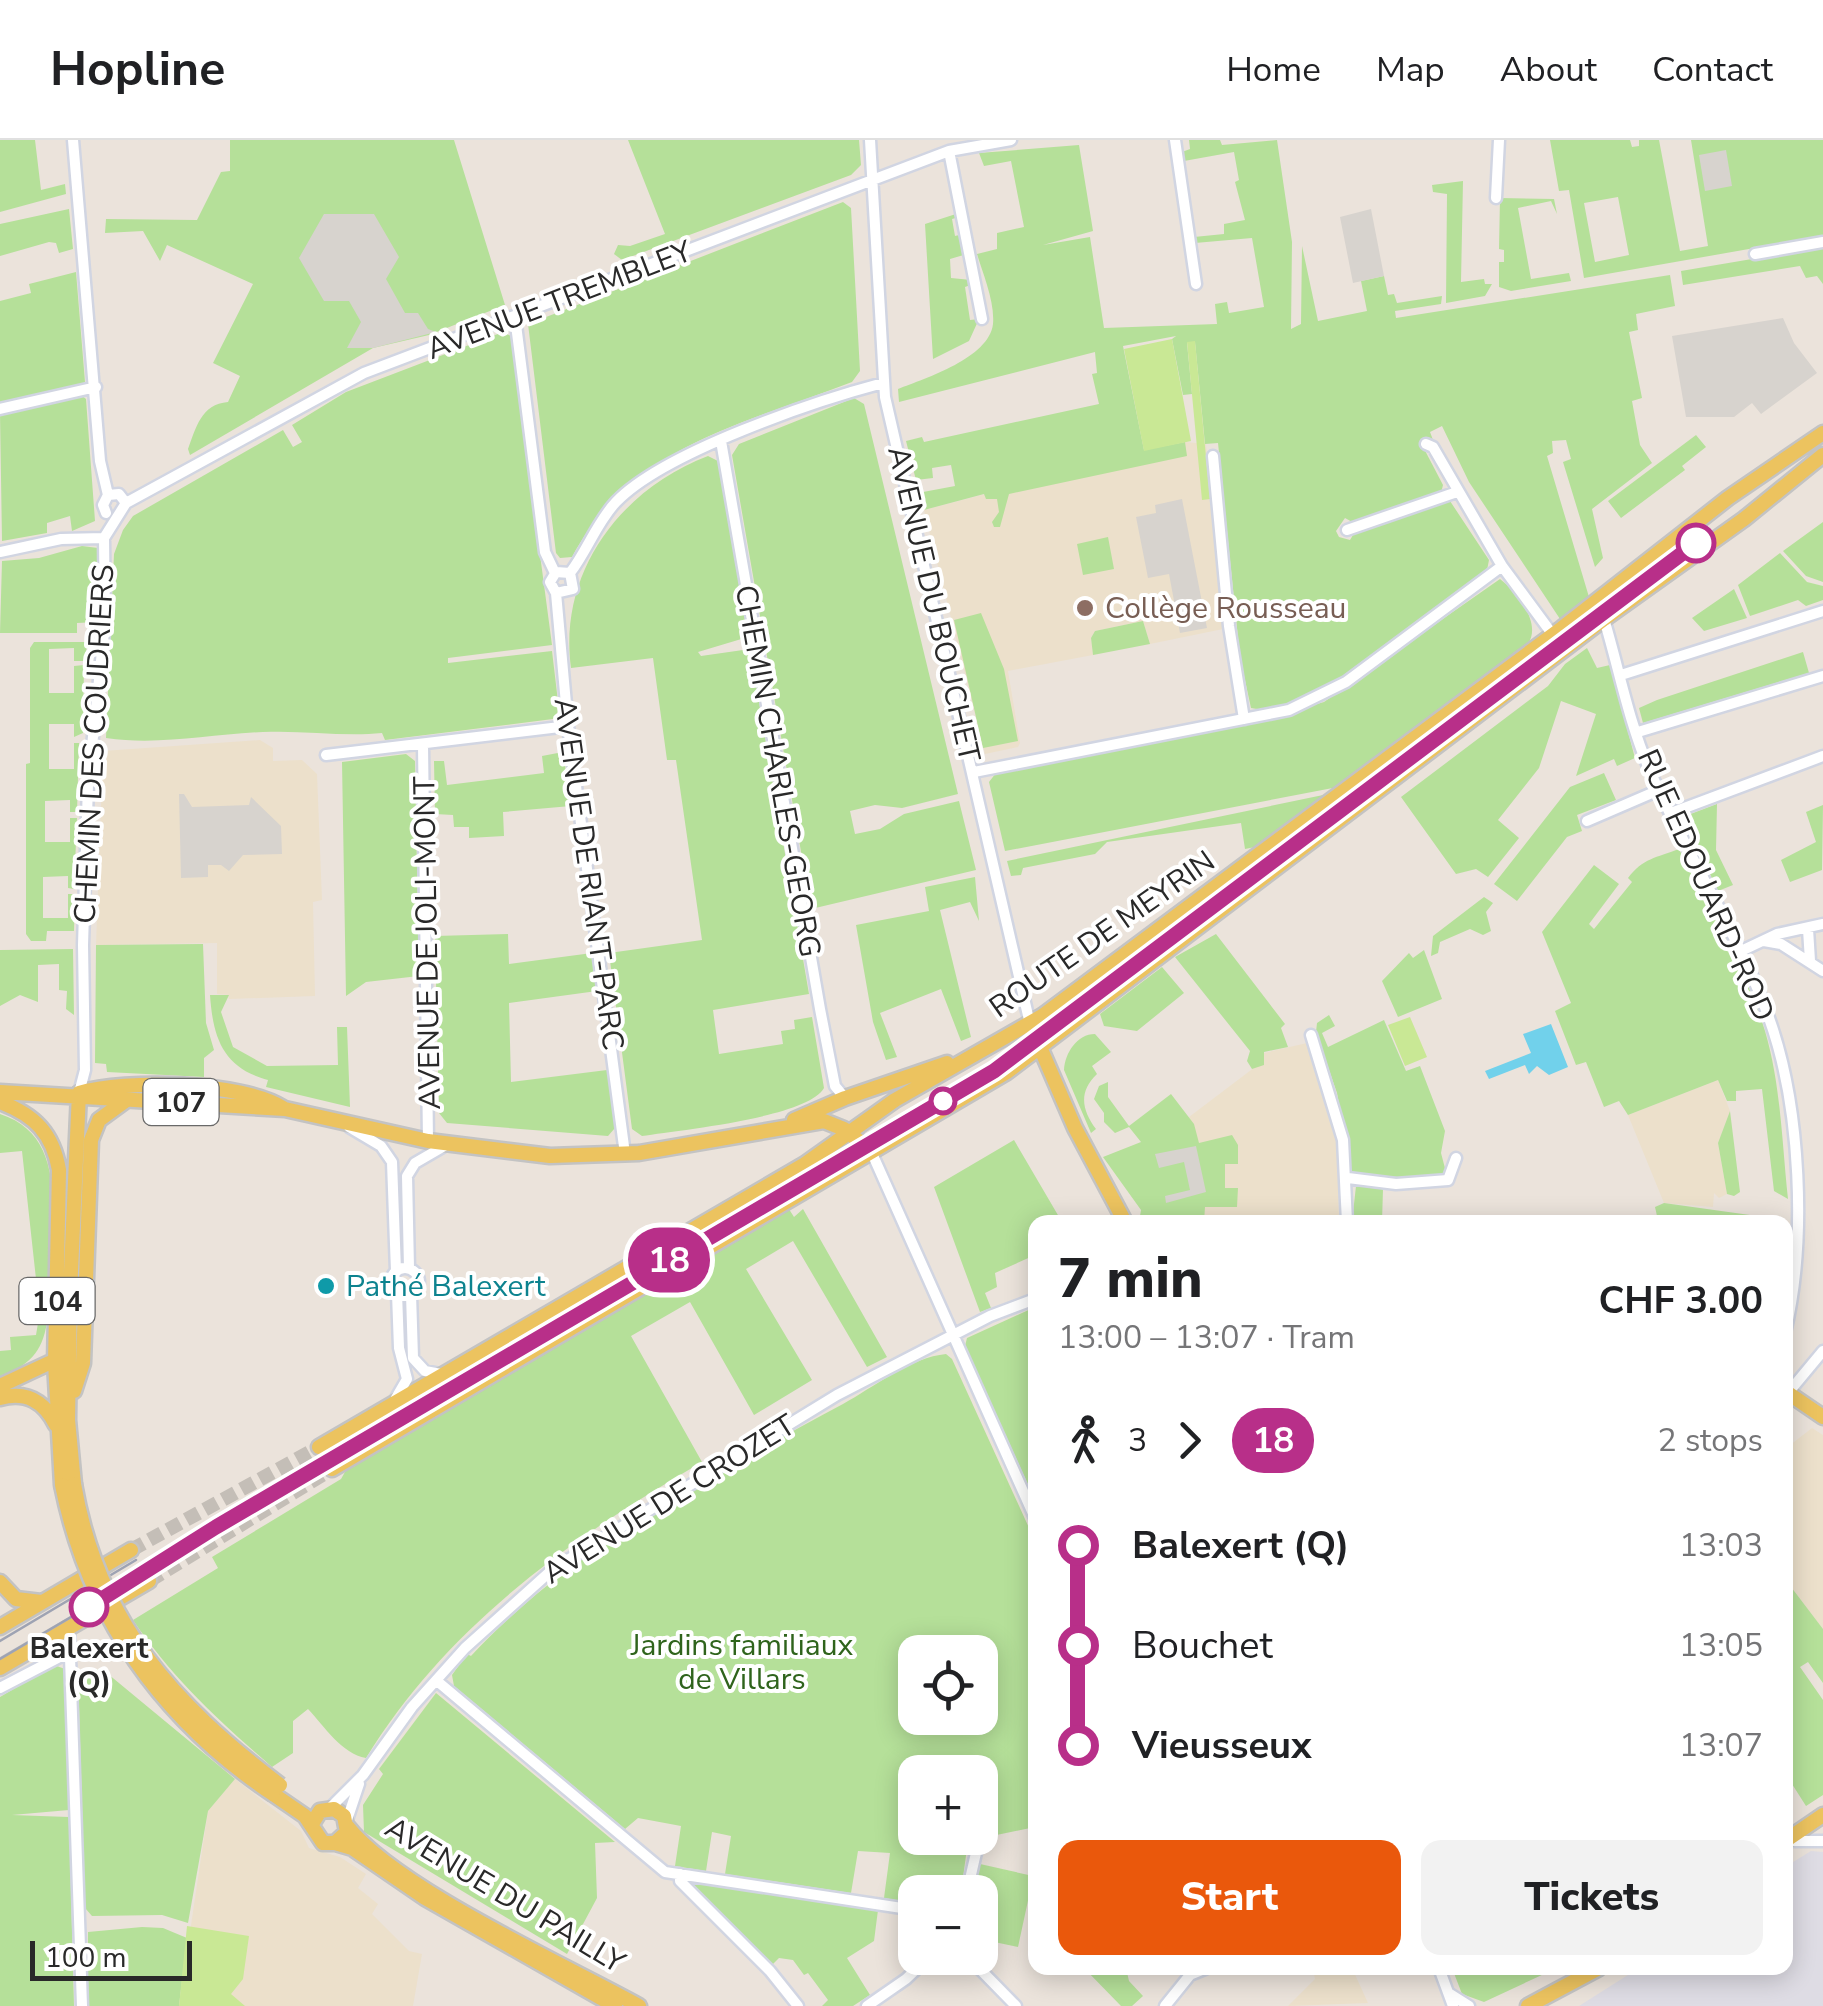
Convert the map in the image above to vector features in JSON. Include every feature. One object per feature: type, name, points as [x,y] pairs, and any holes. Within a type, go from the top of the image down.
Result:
[{"type":"main road","name":"ROUTE DE MEYRIN","points":[[319,1448],[852,1134],[889,1104],[965,1058],[1030,1024],[1728,498],[1823,433]]},
{"type":"main road","name":"ROUTE DE MEYRIN","points":[[332,1469],[994,1080],[1604,618],[1660,582],[1823,455]]},
{"type":"main road","points":[[1030,1024],[1038,1048],[1121,1215]]},
{"type":"main road","name":"107","points":[[784,1125],[844,1098],[965,1058]]},
{"type":"main road","name":"107","points":[[0,1092],[79,1093],[100,1087],[221,1090],[260,1096],[285,1109]]},
{"type":"main road","name":"107","points":[[79,1093],[99,1100],[285,1109],[428,1142],[530,1155],[626,1154],[824,1121],[852,1134]]},
{"type":"main road","name":"104","points":[[64,1418],[79,1093]]},
{"type":"main road","name":"104","points":[[64,1418],[83,1363],[92,1132],[102,1117],[125,1100]]},
{"type":"main road","name":"104","points":[[0,1102],[38,1123],[54,1148],[60,1180],[55,1363],[64,1418],[68,1485],[90,1583],[135,1664],[188,1725],[276,1790],[312,1824]]},
{"type":"main road","points":[[852,1134],[872,1151]]},
{"type":"main road","points":[[0,1386],[55,1363]]},
{"type":"main road","points":[[0,1398],[30,1397],[64,1418]]},
{"type":"main road","points":[[1793,1397],[1823,1417]]},
{"type":"main road","points":[[0,1627],[130,1550]]},
{"type":"main road","points":[[0,1668],[148,1581]]},
{"type":"main road","points":[[0,1582],[16,1599],[42,1602]]},
{"type":"main road","name":"104","points":[[276,1790],[326,1809]]},
{"type":"main road","points":[[326,1809],[340,1812],[347,1824],[335,1843],[318,1840],[312,1824],[326,1809]]},
{"type":"main road","points":[[1793,1836],[1823,1815]]},
{"type":"main road","name":"AVENUE DU PAILLY","points":[[347,1824],[364,1844],[425,1886],[639,2006]]},
{"type":"main road","name":"AVENUE DU PAILLY","points":[[335,1843],[352,1848],[424,1898],[615,2006]]},
{"type":"main road","points":[[1528,2006],[1585,1975]]},
{"type":"street","points":[[73,140],[101,478],[108,495]]},
{"type":"street","name":"AVENUE DU BOUCHET","points":[[870,140],[884,383],[1030,1024]]},
{"type":"street","name":"AVENUE TREMBLEY","points":[[126,504],[364,372],[949,151],[1011,140]]},
{"type":"street","points":[[1175,140],[1196,284]]},
{"type":"street","points":[[1496,198],[1499,140]]},
{"type":"street","points":[[949,151],[982,319]]},
{"type":"street","points":[[1755,254],[1823,242]]},
{"type":"street","points":[[515,317],[545,552],[555,573],[570,573]]},
{"type":"street","points":[[556,593],[573,589],[570,573],[616,502],[648,475],[720,441],[884,383]]},
{"type":"street","points":[[0,409],[96,387]]},
{"type":"street","name":"CHEMIN CHARLES-GEORG","points":[[720,441],[820,1009],[835,1086],[844,1098]]},
{"type":"street","points":[[1426,444],[1433,447],[1502,566],[1552,633]]},
{"type":"street","points":[[1213,456],[1229,626],[1244,718]]},
{"type":"street","points":[[1347,530],[1457,492]]},
{"type":"street","points":[[0,552],[98,537],[111,514],[126,504],[119,494],[108,495],[103,501],[111,514]]},
{"type":"street","name":"CHEMIN DES COUDRIERS","points":[[79,1093],[85,1070],[83,945],[88,784],[105,624],[98,537]]},
{"type":"street","points":[[974,772],[1289,710],[1346,682],[1502,566]]},
{"type":"street","name":"AVENUE DE RIANT-PARC","points":[[555,573],[551,586],[556,593],[568,726],[626,1154]]},
{"type":"street","points":[[1621,676],[1823,611]]},
{"type":"street","name":"RUE EDOUARD-ROD","points":[[1604,618],[1659,790],[1770,1020],[1786,1079],[1797,1209],[1793,1288]]},
{"type":"street","points":[[1638,732],[1823,676]]},
{"type":"street","name":"AVENUE DE JOLI-MONT","points":[[326,755],[568,726]]},
{"type":"street","name":"AVENUE DE JOLI-MONT","points":[[423,745],[428,1142]]},
{"type":"street","points":[[1671,813],[1823,756]]},
{"type":"street","points":[[1588,820],[1659,790]]},
{"type":"street","points":[[1739,952],[1777,934],[1823,924]]},
{"type":"street","points":[[1808,929],[1810,962]]},
{"type":"street","points":[[1763,941],[1781,944],[1823,971]]},
{"type":"street","points":[[1311,1035],[1336,1106],[1348,1178],[1347,1215]]},
{"type":"street","points":[[344,1124],[380,1146],[392,1162],[396,1271],[390,1281],[397,1294],[399,1348],[407,1379],[391,1405]]},
{"type":"street","points":[[448,1144],[418,1160],[408,1172],[409,1268],[419,1282],[411,1294],[413,1358],[425,1371],[448,1375]]},
{"type":"street","points":[[872,1151],[1028,1503]]},
{"type":"street","points":[[1348,1178],[1430,1184],[1451,1177],[1456,1158]]},
{"type":"street","points":[[396,1271],[409,1268]]},
{"type":"street","points":[[397,1294],[411,1294]]},
{"type":"street","name":"AVENUE DE CROZET","points":[[326,1809],[363,1775],[485,1627],[591,1542],[837,1395],[1028,1302]]},
{"type":"street","points":[[1793,1384],[1823,1351]]},
{"type":"street","points":[[69,1628],[82,2006]]},
{"type":"street","points":[[0,1688],[71,1652]]},
{"type":"street","points":[[437,1682],[654,1865],[680,1874],[898,1907]]},
{"type":"street","name":"AVENUE DE CROZET","points":[[347,1824],[363,1775]]},
{"type":"street","points":[[1793,1841],[1823,1841]]},
{"type":"street","points":[[680,1874],[680,1881],[770,1970],[798,2006]]},
{"type":"street","points":[[867,2006],[910,1975]]},
{"type":"street","points":[[986,1975],[1016,2006]]},
{"type":"street","points":[[1165,2006],[1190,1975]]},
{"type":"street","points":[[1442,1975],[1451,2000],[1469,2006]]},
{"type":"shaded area","points":[[1726,150],[1732,186],[1705,191],[1699,155]]},
{"type":"shaded area","points":[[1371,209],[1384,276],[1353,283],[1340,217]]},
{"type":"shaded area","points":[[324,214],[374,214],[399,257],[386,279],[405,313],[418,313],[428,329],[436,332],[373,348],[347,348],[361,322],[349,301],[324,301],[299,258]]},
{"type":"shaded area","points":[[1783,318],[1794,343],[1817,373],[1761,414],[1752,403],[1734,417],[1686,417],[1672,336]]},
{"type":"shaded area","name":"Collège Rousseau","points":[[1185,442],[1206,444],[1223,629],[1150,644],[1143,621],[1095,631],[1091,638],[1093,655],[1008,671],[1020,743],[1018,747],[985,754],[924,510]]},
{"type":"shaded area","points":[[1182,499],[1207,628],[1180,633],[1169,574],[1148,578],[1136,517],[1156,513],[1155,505]]},
{"type":"shaded area","points":[[260,740],[273,748],[273,761],[302,760],[317,774],[322,900],[313,902],[315,996],[229,999],[228,995],[217,994],[217,943],[96,945],[103,751]]},
{"type":"shaded area","points":[[179,794],[184,794],[192,807],[249,805],[251,797],[281,826],[282,854],[243,855],[229,871],[221,865],[208,865],[208,877],[181,878]]},
{"type":"shaded area","points":[[1307,1043],[1337,1143],[1339,1215],[1204,1215],[1199,1143],[1189,1117],[1255,1067],[1264,1053]]},
{"type":"shaded area","points":[[1718,1080],[1730,1111],[1718,1143],[1727,1194],[1719,1198],[1714,1193],[1713,1207],[1664,1203],[1628,1115]]},
{"type":"shaded area","points":[[1196,1146],[1206,1192],[1166,1203],[1165,1196],[1190,1190],[1184,1162],[1159,1168],[1155,1154]]},
{"type":"shaded area","points":[[1812,1428],[1823,1435],[1823,1629],[1793,1590],[1793,1443]]},
{"type":"shaded area","points":[[235,1779],[301,1831],[309,1848],[340,1857],[366,1874],[358,1888],[378,1904],[372,1914],[409,1951],[422,1954],[413,2006],[179,2006],[208,1811]]},
{"type":"shaded area","points":[[1811,1851],[1823,1852],[1823,2006],[1579,2006],[1628,1975],[1793,1975],[1793,1862]]},
{"type":"shaded area","points":[[1314,1975],[1355,1975],[1368,2003],[1288,2006],[1315,1979]]},
{"type":"green space","points":[[0,140],[35,140],[41,190],[65,184],[66,194],[0,212]]},
{"type":"green space","points":[[230,140],[454,140],[505,305],[429,335],[373,348],[190,455],[188,449],[201,418],[211,407],[228,402],[240,376],[213,363],[253,284],[167,245],[160,261],[143,231],[105,233],[106,219],[197,220],[221,172],[230,171]]},
{"type":"green space","points":[[628,140],[859,140],[861,165],[851,175],[622,260],[614,254],[618,245],[630,246],[665,234]]},
{"type":"green space","points":[[1189,140],[1220,140],[1222,145],[1277,140],[1292,242],[1291,329],[1301,324],[1302,246],[1318,321],[1367,311],[1361,281],[1384,276],[1388,295],[1394,294],[1397,303],[1442,296],[1441,304],[1395,311],[1396,318],[1670,275],[1675,306],[1636,314],[1638,330],[1629,332],[1642,398],[1632,401],[1640,445],[1652,463],[1592,509],[1603,558],[1595,567],[1563,462],[1571,459],[1566,440],[1552,441],[1553,453],[1547,456],[1589,597],[1560,619],[1469,482],[1442,426],[1430,432],[1433,440],[1420,441],[1443,485],[1441,493],[1354,523],[1345,518],[1336,531],[1339,537],[1350,540],[1356,530],[1450,501],[1489,560],[1487,570],[1407,632],[1337,679],[1275,707],[1251,708],[1240,657],[1218,443],[1205,444],[1195,342],[1187,343],[1192,394],[1183,395],[1172,339],[1176,336],[1123,346],[1144,450],[1185,442],[1187,456],[1009,494],[1000,527],[994,527],[992,522],[999,512],[997,499],[986,499],[984,494],[924,510],[923,492],[955,486],[951,465],[932,468],[933,478],[916,480],[906,441],[922,437],[924,442],[1099,404],[1092,374],[1097,373],[1095,352],[899,402],[898,389],[969,357],[989,336],[993,324],[990,297],[977,254],[997,249],[997,233],[1024,227],[1011,161],[984,166],[979,153],[1079,145],[1093,231],[1043,245],[1090,237],[1104,328],[1217,324],[1215,304],[1227,302],[1229,313],[1264,307],[1252,238],[1195,243],[1194,237],[1224,234],[1224,224],[1245,220],[1235,182],[1239,180],[1234,152],[1184,161],[1182,152],[1190,149]]},
{"type":"green space","points":[[1550,140],[1630,140],[1632,147],[1639,146],[1639,140],[1659,140],[1680,251],[1708,246],[1691,140],[1823,140],[1823,236],[1584,278],[1569,190],[1559,191]],"holes":[[[1618,197],[1629,255],[1595,262],[1584,203]]]},
{"type":"green space","points":[[1463,181],[1461,282],[1484,279],[1485,284],[1492,284],[1485,296],[1446,303],[1447,194],[1433,192],[1432,185]]},
{"type":"green space","points":[[1500,198],[1554,199],[1557,214],[1551,201],[1518,208],[1531,279],[1569,273],[1571,281],[1511,291],[1499,287],[1499,262],[1504,262],[1504,250],[1499,249]]},
{"type":"green space","points":[[843,202],[851,208],[860,371],[852,382],[731,427],[658,464],[626,488],[597,519],[572,557],[560,558],[556,553],[528,324]]},
{"type":"green space","points":[[69,209],[73,249],[59,253],[56,243],[49,242],[0,256],[0,224]]},
{"type":"green space","points":[[959,213],[959,217],[952,219],[955,236],[963,234],[967,254],[950,259],[951,278],[971,280],[973,284],[965,287],[970,320],[979,319],[969,341],[933,359],[925,224]]},
{"type":"green space","points":[[1823,247],[1823,284],[1817,276],[1806,278],[1800,266],[1683,285],[1681,271]]},
{"type":"green space","points":[[76,272],[85,382],[82,387],[0,404],[0,301],[31,293],[29,284]]},
{"type":"green space","points":[[503,332],[511,336],[552,645],[448,658],[448,663],[552,651],[559,710],[553,719],[385,740],[382,733],[278,732],[165,740],[106,738],[114,554],[133,516],[283,430],[293,447],[302,442],[292,425],[346,392]]},
{"type":"green space","points":[[1172,339],[1191,441],[1144,451],[1124,349]]},
{"type":"green space","points":[[1195,341],[1210,499],[1202,500],[1187,342]]},
{"type":"green space","points":[[81,395],[86,399],[95,521],[72,531],[70,516],[47,523],[47,533],[2,541],[0,413]]},
{"type":"green space","points":[[854,398],[864,404],[958,794],[902,808],[875,805],[850,811],[855,834],[880,829],[904,814],[959,801],[976,870],[811,909],[732,455],[739,444]]},
{"type":"green space","points":[[1696,435],[1706,447],[1682,466],[1685,470],[1621,518],[1608,501]]},
{"type":"green space","points":[[708,456],[718,461],[748,637],[698,652],[701,656],[750,649],[809,994],[713,1010],[719,1054],[783,1044],[781,1031],[795,1029],[794,1020],[812,1017],[824,1088],[813,1098],[768,1115],[642,1136],[632,1129],[609,953],[702,940],[676,760],[667,760],[653,658],[571,668],[570,633],[575,599],[602,538],[648,490]]},
{"type":"green space","points":[[1823,522],[1823,582],[1806,576],[1783,551]]},
{"type":"green space","points":[[1108,537],[1114,569],[1083,575],[1077,544]]},
{"type":"green space","points":[[82,546],[98,548],[97,622],[77,623],[77,633],[0,633],[2,561],[39,558]]},
{"type":"green space","points":[[1780,553],[1807,582],[1823,586],[1823,600],[1806,606],[1798,600],[1750,616],[1738,585]]},
{"type":"green space","points":[[1500,579],[1514,592],[1530,618],[1532,636],[1528,644],[1338,787],[1005,851],[989,782],[996,773],[1246,725],[1324,702]]},
{"type":"green space","points":[[1734,589],[1747,618],[1704,631],[1692,618]]},
{"type":"green space","points":[[981,613],[1004,669],[1018,741],[983,748],[954,620]]},
{"type":"green space","points":[[1143,621],[1150,644],[1093,655],[1091,638],[1095,631]]},
{"type":"green space","points":[[34,642],[88,642],[84,661],[74,661],[74,648],[49,649],[49,693],[74,693],[74,666],[84,665],[83,733],[74,737],[74,724],[49,724],[49,769],[74,769],[74,743],[79,743],[77,812],[70,812],[70,800],[45,801],[45,842],[70,842],[70,818],[77,818],[74,889],[68,888],[68,876],[43,877],[43,918],[68,918],[68,894],[75,894],[74,931],[47,931],[46,941],[31,941],[26,934],[26,764],[30,763],[30,648]]},
{"type":"green space","points":[[1587,648],[1597,668],[1610,665],[1635,758],[1617,766],[1614,759],[1576,776],[1596,714],[1561,701],[1539,768],[1498,820],[1519,838],[1488,877],[1476,869],[1456,874],[1401,797],[1548,686],[1565,664]]},
{"type":"green space","points":[[1803,652],[1809,673],[1643,723],[1639,708],[1657,700]]},
{"type":"green space","points":[[563,752],[571,806],[503,812],[504,836],[469,838],[469,827],[454,827],[453,815],[435,814],[434,761],[444,761],[447,785],[544,773],[542,756]]},
{"type":"green space","points":[[406,754],[415,761],[419,976],[366,982],[346,996],[342,762]]},
{"type":"green space","points":[[1604,773],[1616,800],[1577,815],[1582,831],[1567,837],[1517,901],[1494,884],[1570,787]]},
{"type":"green space","points":[[1328,794],[1260,846],[1245,849],[1241,823],[1107,842],[1095,854],[1023,868],[1021,875],[1011,876],[1007,861]]},
{"type":"green space","points":[[1717,804],[1716,850],[1733,885],[1718,891],[1685,821],[1688,815]]},
{"type":"green space","points":[[1823,805],[1822,870],[1790,882],[1781,860],[1816,842],[1806,812]]},
{"type":"green space","points":[[1679,849],[1737,961],[1765,1031],[1778,1093],[1788,1199],[1774,1191],[1762,1089],[1736,1091],[1736,1101],[1727,1101],[1718,1080],[1628,1115],[1619,1101],[1604,1107],[1586,1062],[1576,1065],[1555,1011],[1571,1003],[1542,932],[1594,865],[1619,884],[1589,924],[1594,929],[1632,882],[1628,878],[1639,866]]},
{"type":"green space","points":[[975,877],[979,921],[970,902],[940,910],[971,1037],[961,1041],[941,989],[880,1013],[897,1057],[886,1060],[873,1022],[856,925],[929,911],[925,887]]},
{"type":"green space","points":[[1484,897],[1493,903],[1486,912],[1491,931],[1483,935],[1470,929],[1440,942],[1438,953],[1431,956],[1433,936]]},
{"type":"green space","points":[[508,934],[509,964],[592,953],[597,991],[509,1003],[511,1082],[607,1070],[615,1128],[608,1136],[447,1123],[439,1113],[435,936]]},
{"type":"green space","points":[[1216,934],[1285,1024],[1281,1028],[1288,1047],[1264,1052],[1264,1065],[1252,1069],[1247,1061],[1250,1051],[1175,957]]},
{"type":"green space","points":[[203,944],[206,1023],[214,1050],[204,1058],[204,1077],[107,1072],[106,1064],[95,1063],[96,945]]},
{"type":"green space","points":[[73,949],[74,1015],[66,1009],[67,991],[59,990],[59,964],[38,965],[38,1002],[20,995],[0,1006],[0,950]]},
{"type":"green space","points":[[1424,950],[1442,999],[1398,1017],[1382,981],[1409,953],[1413,958]]},
{"type":"green space","points":[[1162,967],[1184,993],[1137,1031],[1104,1026],[1100,1014]]},
{"type":"green space","points":[[210,995],[229,995],[221,1012],[233,1047],[267,1066],[338,1065],[337,1027],[347,1027],[350,1107],[266,1087],[268,1080],[240,1068],[218,1038]]},
{"type":"green space","points":[[1329,1015],[1335,1026],[1322,1033],[1328,1047],[1384,1020],[1406,1071],[1420,1066],[1445,1131],[1441,1153],[1446,1172],[1441,1180],[1355,1174],[1351,1170],[1337,1093],[1316,1032],[1317,1023]]},
{"type":"green space","points":[[1410,1017],[1427,1057],[1405,1066],[1388,1025]]},
{"type":"green space","points":[[1095,1034],[1111,1052],[1092,1066],[1097,1074],[1085,1094],[1085,1108],[1096,1129],[1091,1133],[1064,1070],[1073,1046],[1083,1037]]},
{"type":"green space","points":[[1108,1082],[1108,1097],[1129,1126],[1171,1094],[1194,1124],[1199,1143],[1232,1135],[1238,1145],[1238,1164],[1225,1164],[1225,1188],[1238,1188],[1237,1207],[1205,1207],[1204,1215],[1140,1215],[1141,1210],[1103,1157],[1141,1142],[1129,1127],[1115,1133],[1104,1122],[1104,1113],[1094,1099],[1099,1086]]},
{"type":"green space","points":[[1730,1111],[1740,1192],[1734,1196],[1727,1194],[1718,1143]]},
{"type":"green space","points":[[0,1114],[22,1125],[37,1141],[47,1161],[53,1207],[49,1278],[36,1279],[22,1151],[0,1153]]},
{"type":"green space","points":[[1014,1140],[1058,1215],[1028,1215],[1028,1258],[995,1273],[997,1287],[985,1293],[991,1308],[980,1312],[934,1187]]},
{"type":"green space","points":[[1356,1186],[1383,1189],[1382,1215],[1353,1215]]},
{"type":"green space","points":[[1664,1203],[1750,1215],[1657,1215],[1655,1207]]},
{"type":"green space","points":[[787,1206],[794,1217],[803,1209],[887,1357],[867,1367],[793,1241],[746,1269],[812,1380],[754,1415],[690,1302],[631,1336],[702,1462],[559,1554],[473,1626],[398,1710],[366,1758],[341,1745],[308,1709],[293,1721],[293,1753],[272,1767],[197,1698],[133,1620],[218,1568],[212,1557],[341,1479],[349,1465]]},
{"type":"green space","points":[[1028,1310],[1028,1485],[965,1346],[967,1338]]},
{"type":"green space","points":[[47,1322],[42,1342],[32,1357],[0,1378],[0,1351],[11,1350],[10,1337],[36,1335],[38,1323]]},
{"type":"green space","name":"Jardins familiaux de Villars","points":[[946,1354],[952,1359],[1028,1526],[1028,1828],[998,1835],[998,1755],[898,1755],[898,1855],[966,1855],[963,1875],[898,1875],[898,1900],[884,1898],[890,1853],[858,1851],[851,1893],[725,1874],[731,1836],[712,1832],[706,1871],[675,1866],[681,1826],[638,1818],[625,1829],[454,1686],[452,1675],[467,1654],[471,1656],[553,1580],[599,1547],[695,1486],[893,1374],[933,1356]]},
{"type":"green space","points":[[1793,1590],[1823,1629],[1823,1683],[1808,1662],[1800,1667],[1823,1700],[1823,1795],[1806,1806],[1793,1786]]},
{"type":"green space","points":[[54,1665],[65,1669],[69,1810],[12,1815],[69,1817],[74,2006],[0,2006],[0,1697]]},
{"type":"green space","points":[[102,1669],[235,1779],[208,1811],[188,1923],[162,1915],[92,1916],[85,1908],[78,1672]]},
{"type":"green space","points":[[436,1693],[615,1842],[595,1843],[597,1898],[567,1954],[364,1832],[363,1805],[383,1774],[379,1769]]},
{"type":"green space","points":[[980,1864],[1028,1875],[1028,1901],[1018,1947],[998,1943],[998,1875],[978,1875]]},
{"type":"green space","points":[[694,1883],[878,1910],[874,1941],[847,1958],[870,1995],[853,2006],[822,2006],[828,2000],[808,1973],[804,1975],[793,1960],[779,1958],[771,1966],[692,1887]]},
{"type":"green space","points":[[187,1926],[249,1936],[243,1979],[231,1994],[245,2006],[179,2006]]},
{"type":"green space","points":[[163,1928],[187,1938],[179,2006],[88,2006],[88,1932]]},
{"type":"green space","points":[[1091,1975],[1128,1975],[1143,1996],[1132,2006],[1121,2006]]},
{"type":"green space","points":[[1455,1975],[1542,1975],[1484,2002],[1462,1994]]},
{"type":"water","points":[[1551,1024],[1568,1067],[1549,1075],[1537,1066],[1529,1074],[1525,1065],[1489,1079],[1485,1071],[1531,1053],[1523,1034]]},
{"type":"tunnel","points":[[131,1550],[319,1447]]},
{"type":"tunnel","points":[[149,1581],[332,1469]]},
{"type":"tram line","name":"18","points":[[89,1607],[216,1527],[994,1071],[1696,543]]},
{"type":"tram line","points":[[328,1462],[984,1077],[1056,1024]]},
{"type":"tram line","points":[[0,1641],[136,1560]]},
{"type":"tram line","points":[[0,1659],[144,1574]]},
{"type":"place","name":"Collège Rousseau","points":[[1085,608]]},
{"type":"place","name":"Pathé Balexert","points":[[326,1286]]},
{"type":"place","name":"Balexert (Q)","points":[[89,1607]]}]
